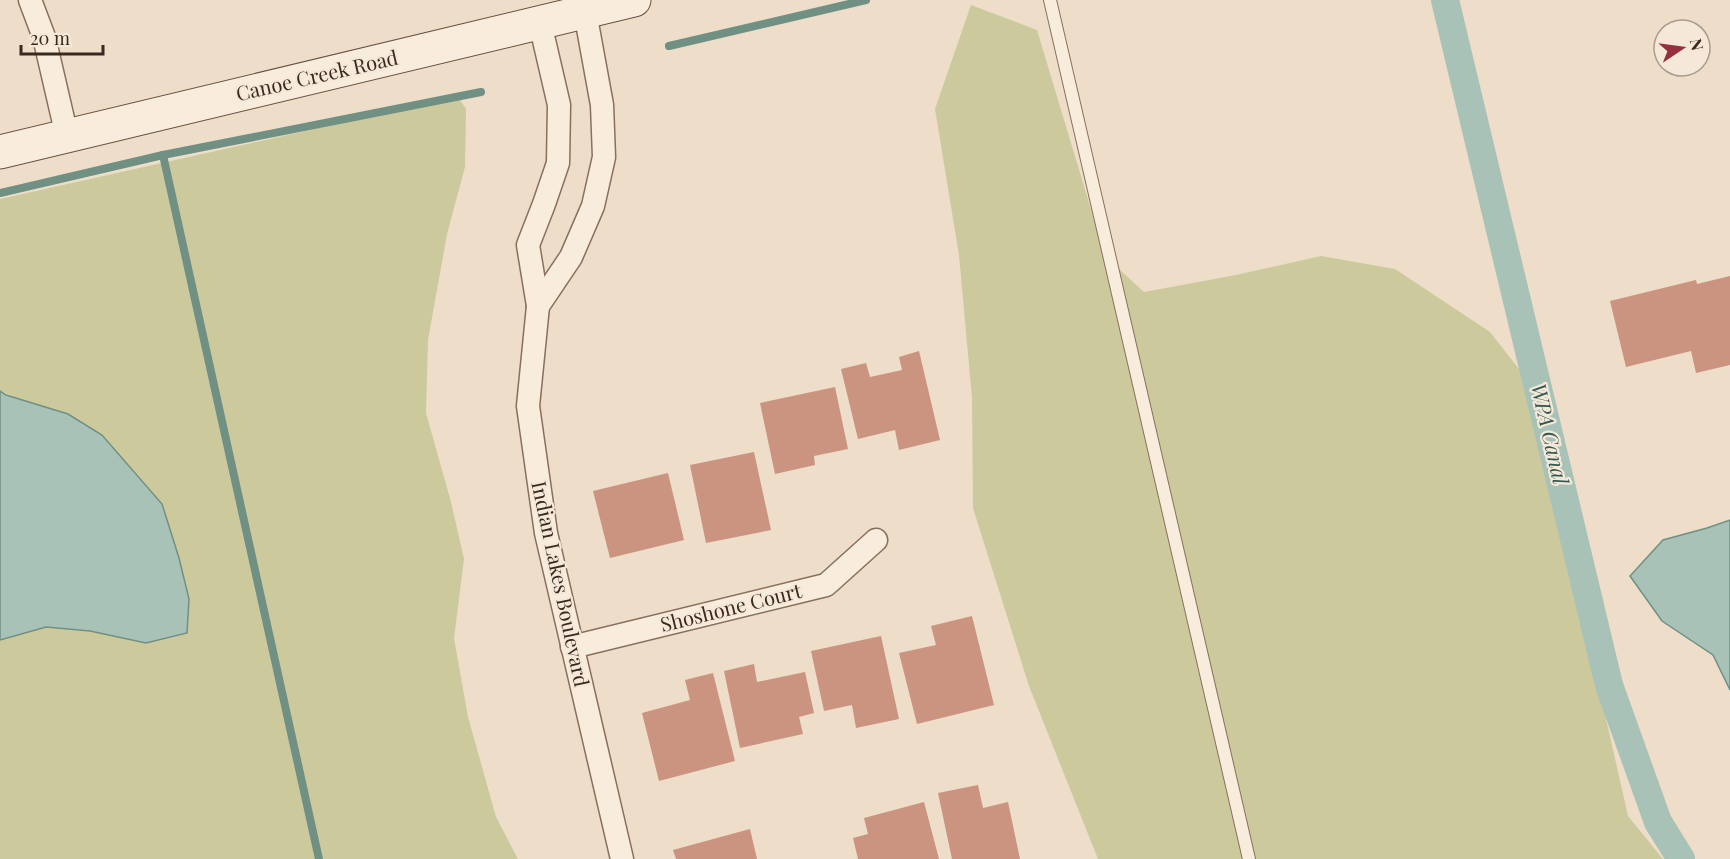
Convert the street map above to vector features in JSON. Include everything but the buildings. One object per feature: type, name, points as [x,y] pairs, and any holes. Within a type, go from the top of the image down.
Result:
[{"type":"main road","name":"Canoe Creek Road","points":[[0,152],[634,0]]},
{"type":"street","points":[[30,0],[44,37],[67,136]]},
{"type":"street","name":"Indian Lakes Boulevard","points":[[537,306],[571,256],[593,206],[604,157],[602,105],[585,12]]},
{"type":"street","name":"Indian Lakes Boulevard","points":[[540,22],[559,105],[558,163],[528,245],[537,306],[528,406],[546,533],[622,859]]},
{"type":"street","name":"Shoshone Court","points":[[572,647],[826,585],[876,540]]},
{"type":"lane","points":[[1050,0],[1249,859]]},
{"type":"shaded area","points":[[971,5],[1037,30],[1105,256],[1144,292],[1321,256],[1395,269],[1490,332],[1530,383],[1628,816],[1663,859],[1098,859],[1029,686],[973,508],[972,398],[959,255],[935,109]]},
{"type":"shaded area","points":[[458,97],[466,109],[465,167],[447,234],[428,340],[426,413],[464,559],[454,638],[468,717],[496,817],[518,859],[0,859],[0,640],[46,627],[90,631],[187,633],[189,599],[179,558],[123,460],[102,435],[0,391],[0,199]]},
{"type":"shaded area","points":[[0,391],[6,395],[68,414],[102,435],[162,504],[189,599],[187,633],[146,643],[90,631],[46,627],[0,640]]},
{"type":"shaded area","points":[[1730,520],[1730,690],[1713,655],[1662,621],[1630,576],[1663,540]]},
{"type":"waterway","points":[[669,46],[866,0]]},
{"type":"waterway","name":"WPA Canal","points":[[1445,0],[1609,685],[1658,822],[1681,859]]},
{"type":"waterway","points":[[319,859],[163,155],[481,92]]},
{"type":"waterway","points":[[0,193],[163,155]]}]
